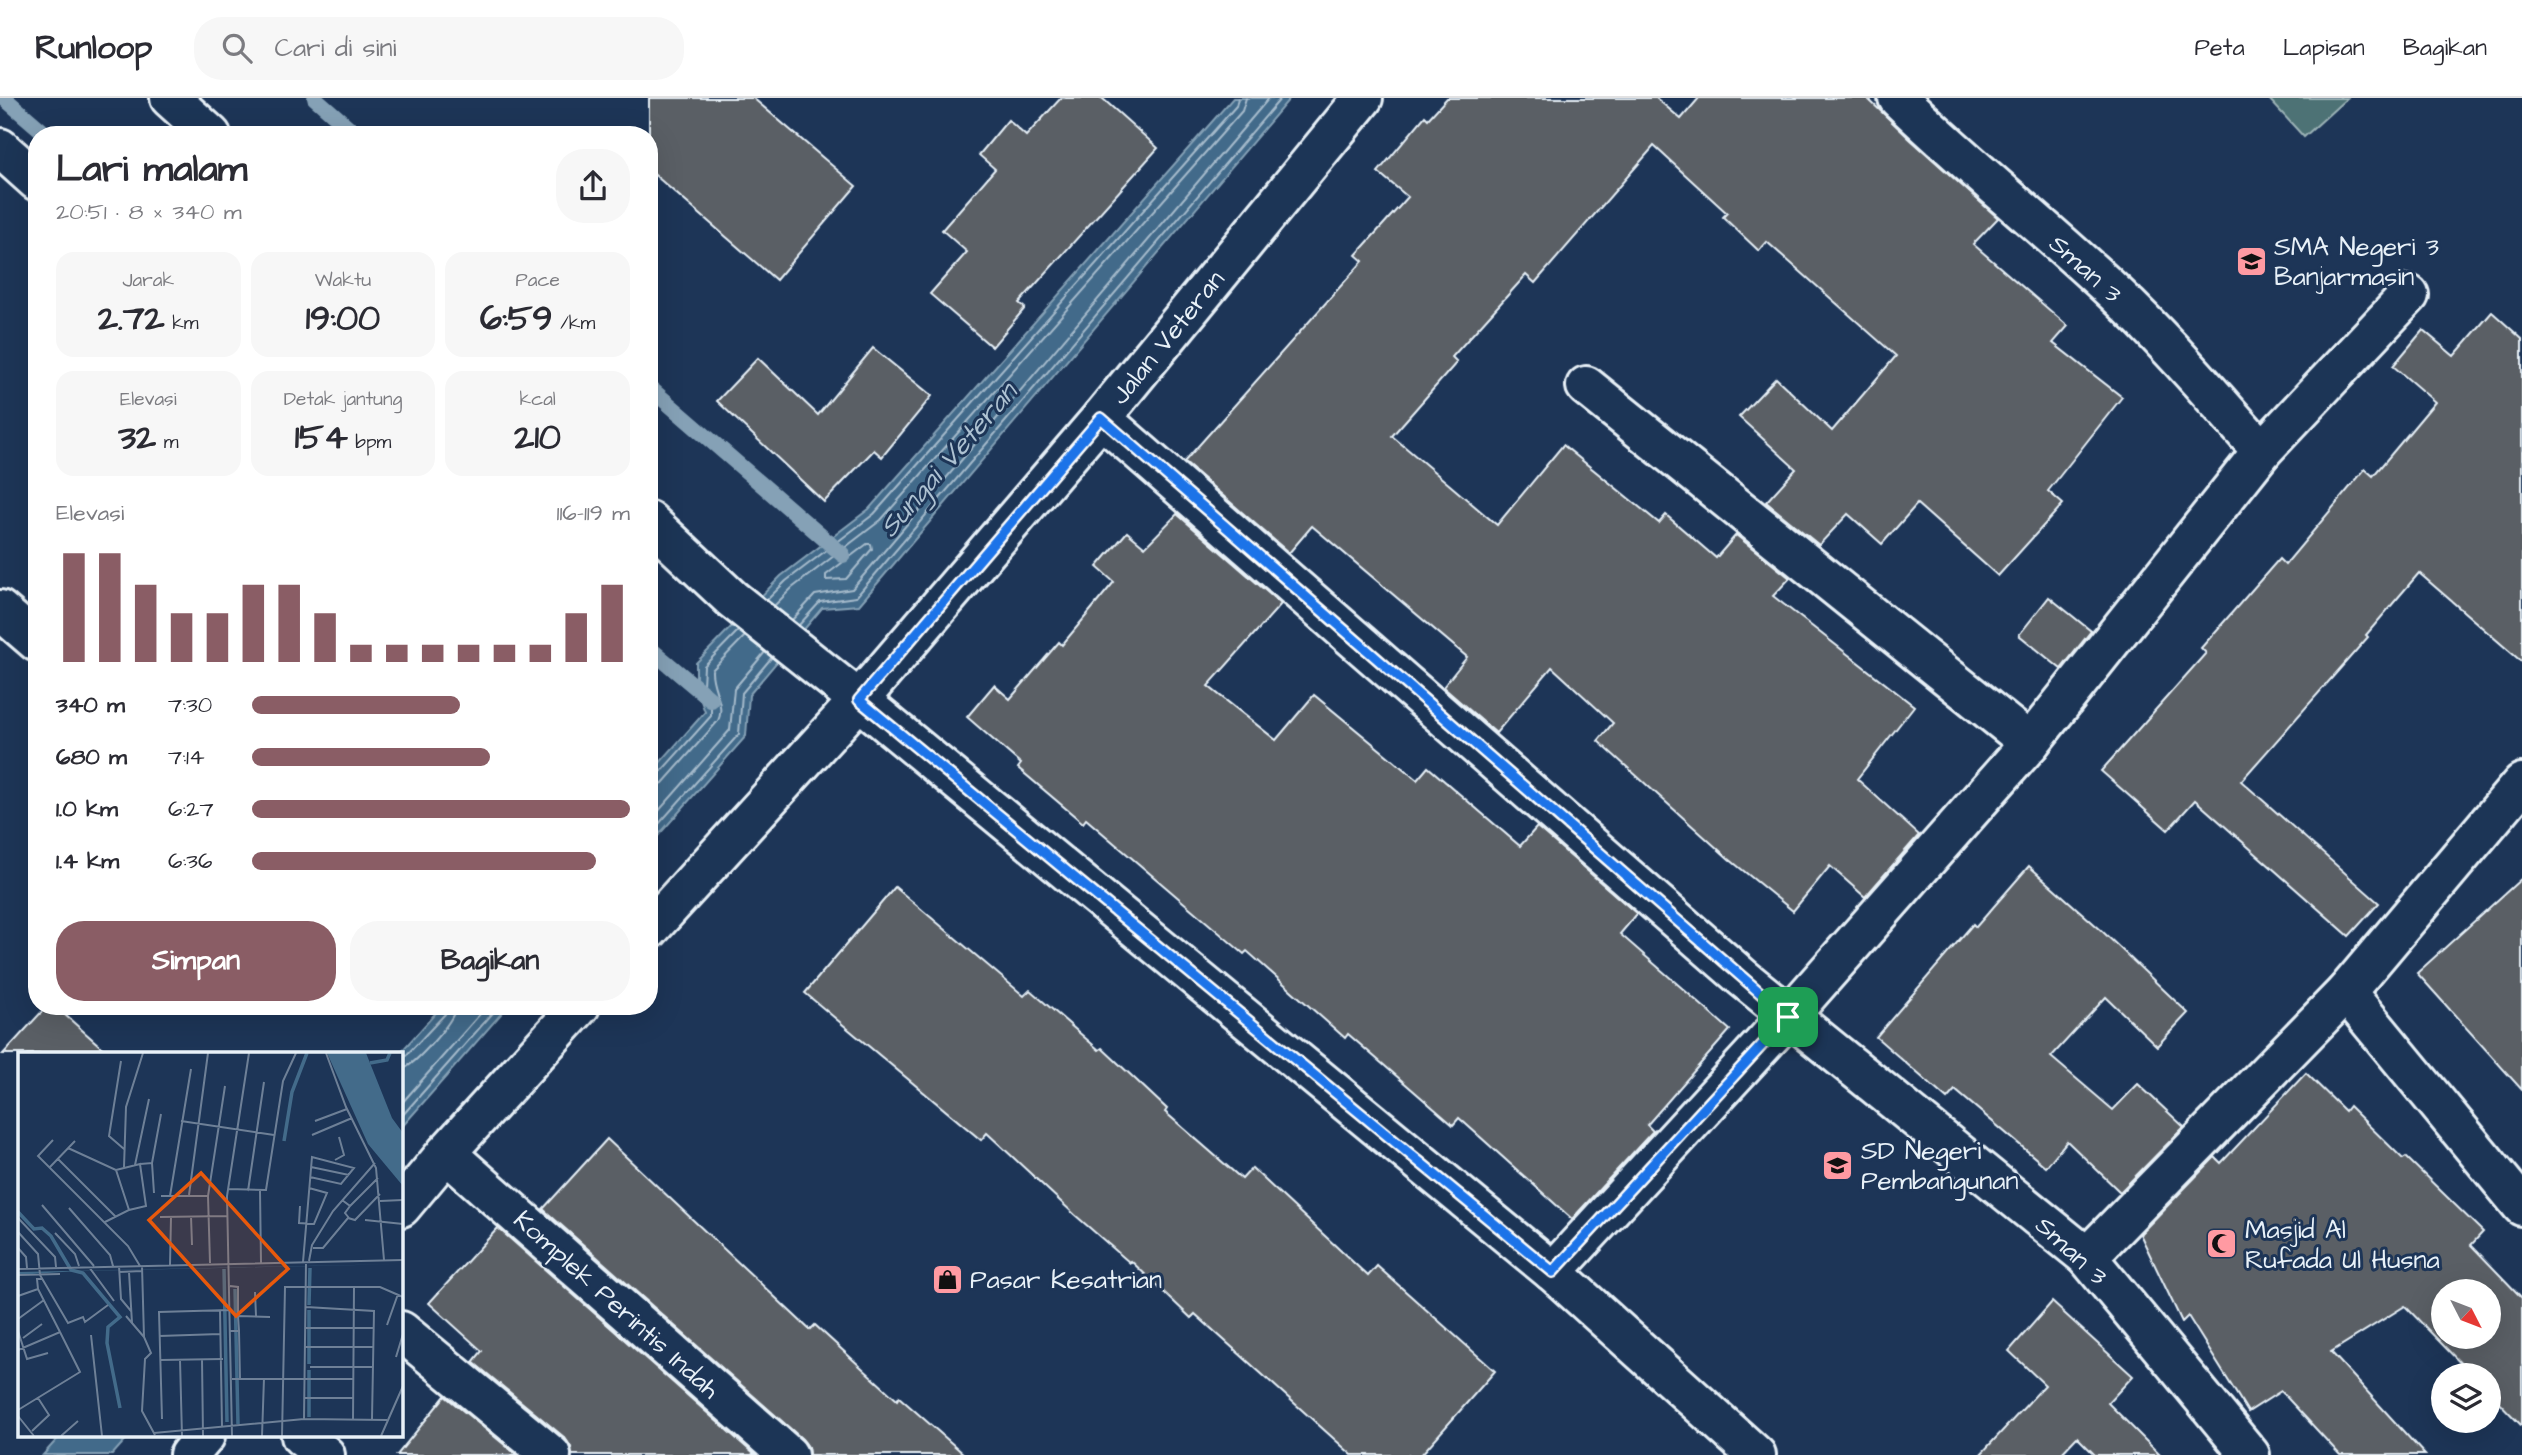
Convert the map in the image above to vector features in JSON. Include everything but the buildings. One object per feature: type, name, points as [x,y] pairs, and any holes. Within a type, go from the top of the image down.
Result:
[{"type":"street","points":[[170,98],[201,126]]},
{"type":"street","name":"Jalan Veteran","points":[[658,920],[859,700],[1101,418],[1363,98]]},
{"type":"street","name":"Sman 3","points":[[1898,98],[1947,145],[2116,294],[2262,451]]},
{"type":"street","points":[[0,148],[28,173]]},
{"type":"street","points":[[1553,1272],[1788,1017],[2030,743],[2262,451],[2409,295]]},
{"type":"street","points":[[1586,386],[2030,743]]},
{"type":"street","name":"Sman 3","points":[[1101,418],[1788,1017],[2087,1257],[2250,1455]]},
{"type":"street","points":[[658,529],[732,599],[859,700],[1553,1272],[1756,1455]]},
{"type":"street","points":[[0,610],[28,634]]},
{"type":"street","points":[[2087,1257],[2346,992],[2522,783]]},
{"type":"street","points":[[2346,992],[2522,1206]]},
{"type":"street","points":[[402,1206],[446,1153],[572,1015]]},
{"type":"street","name":"Komplek Perintis Indah","points":[[446,1153],[788,1455]]},
{"type":"street","points":[[402,1332],[551,1455]]},
{"type":"street","points":[[189,1455],[203,1438]]},
{"type":"street","points":[[304,1438],[325,1455]]},
{"type":"green space","points":[[2268,98],[2347,98],[2304,137]]},
{"type":"water","name":"Sungai Veteran","points":[[1233,98],[1290,98],[859,605],[822,608],[749,695],[746,736],[658,836],[658,765],[705,712],[696,687],[696,663],[781,576],[869,509]]},
{"type":"water","points":[[434,1015],[500,1015],[402,1127],[401,1052]]},
{"type":"water","points":[[58,1438],[127,1438],[112,1455],[43,1455]]},
{"type":"waterway","points":[[4,98],[37,126]]},
{"type":"waterway","points":[[315,98],[347,126]]},
{"type":"waterway","points":[[658,395],[843,555]]},
{"type":"waterway","points":[[658,656],[711,700]]},
{"type":"place","name":"SMA Negeri 3 Banjarmasin","points":[[2251,261]]},
{"type":"place","name":"SD Negeri Pembangunan","points":[[1838,1165]]},
{"type":"place","name":"Masjid Al Rufada Ul Husna","points":[[2222,1244]]},
{"type":"place","name":"Pasar Kesatrian","points":[[947,1279]]},
{"type":"route","points":[[1101,418],[1788,1017],[1553,1272],[859,700],[1101,418]]}]
